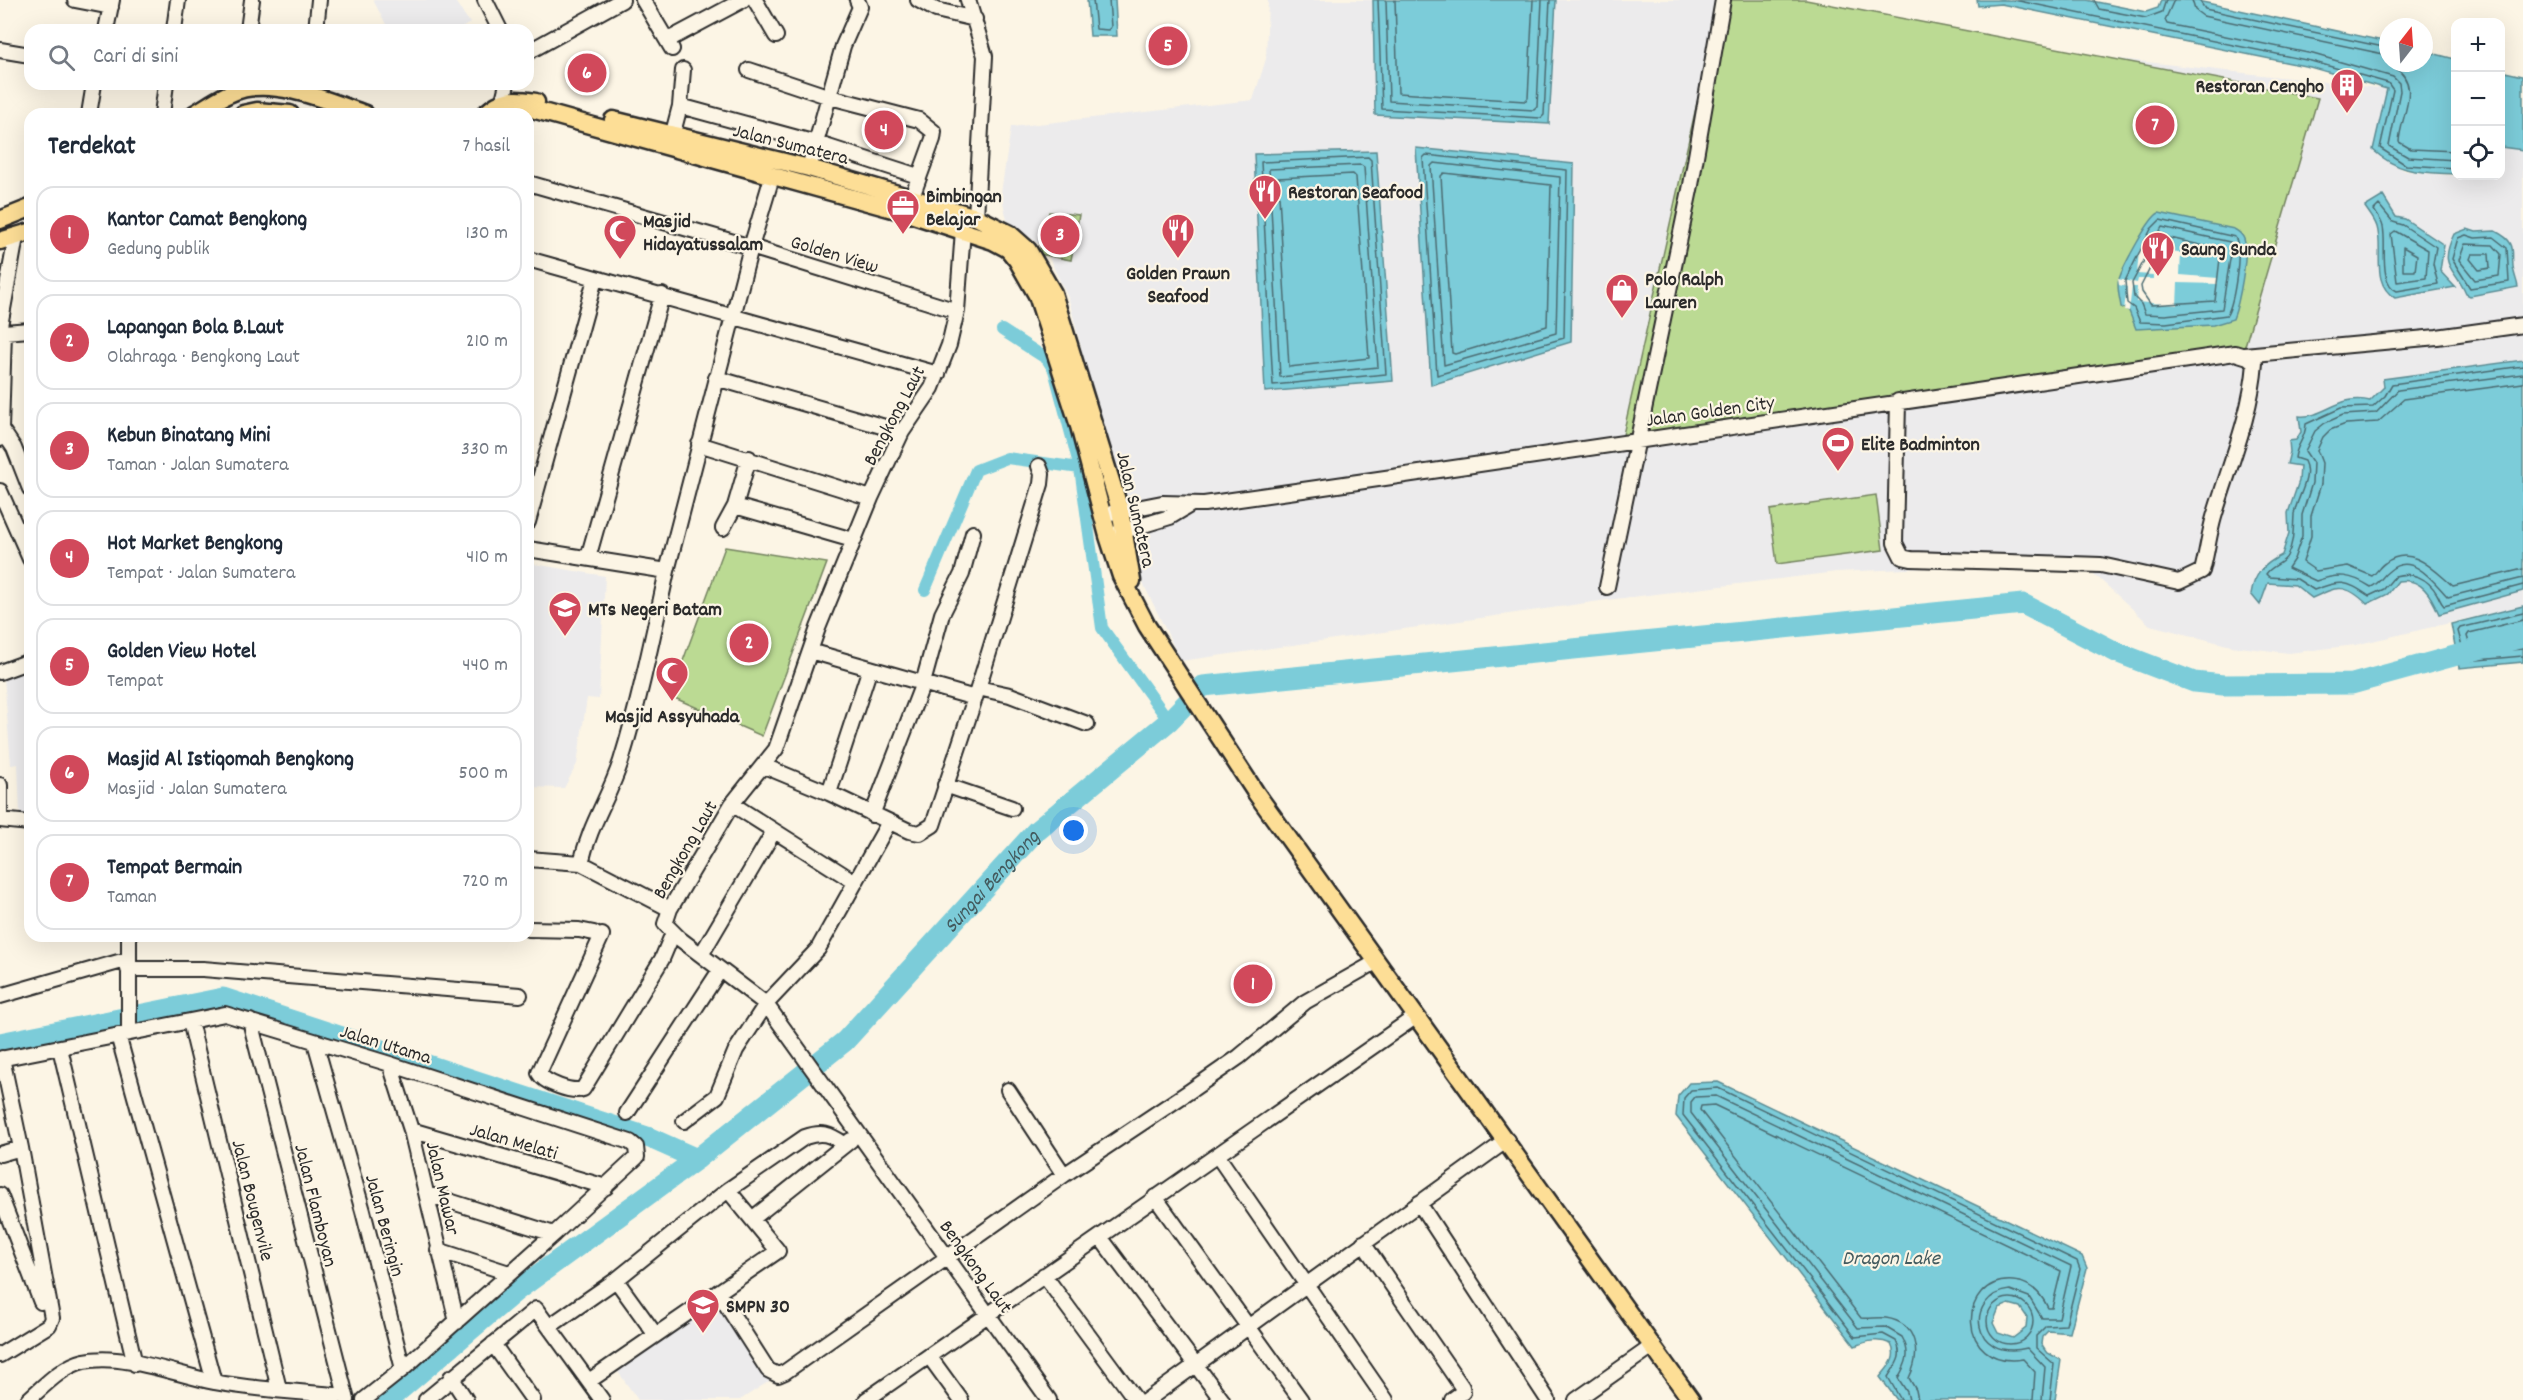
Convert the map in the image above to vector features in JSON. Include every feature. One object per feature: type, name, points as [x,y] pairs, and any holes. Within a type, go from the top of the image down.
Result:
[{"type":"main road","points":[[206,108],[235,90]]},
{"type":"main road","points":[[311,90],[352,108]]},
{"type":"main road","name":"Jalan Sumatera","points":[[493,108],[506,99],[524,100],[671,141],[772,177],[963,230],[1008,249],[1037,295],[1079,426],[1102,516],[1115,534],[1137,609],[1216,733],[1414,1017],[1506,1140],[1691,1400]]},
{"type":"main road","name":"Jalan Sumatera","points":[[671,141],[809,168],[976,216],[1000,227],[1028,250],[1053,293],[1120,510],[1115,534]]},
{"type":"main road","points":[[0,219],[24,210]]},
{"type":"street","points":[[75,0],[112,3],[107,24]]},
{"type":"street","points":[[175,24],[178,0]]},
{"type":"street","points":[[249,24],[252,0]]},
{"type":"street","points":[[317,24],[319,0]]},
{"type":"street","points":[[485,0],[497,24]]},
{"type":"street","points":[[534,49],[622,0]]},
{"type":"street","points":[[643,0],[670,45],[743,0]]},
{"type":"street","points":[[755,0],[776,36]]},
{"type":"street","points":[[809,168],[843,46],[860,7],[857,0]]},
{"type":"street","points":[[918,0],[936,10],[975,19]]},
{"type":"street","points":[[968,0],[985,56],[976,216]]},
{"type":"street","points":[[1607,587],[1691,186],[1723,0]]},
{"type":"street","points":[[0,50],[24,54]]},
{"type":"street","points":[[671,141],[680,106],[683,70]]},
{"type":"street","points":[[749,70],[830,97],[919,120],[931,127],[934,132],[933,139],[912,197]]},
{"type":"street","points":[[90,108],[93,90]]},
{"type":"street","points":[[163,108],[165,90]]},
{"type":"street","points":[[680,106],[816,143],[918,176]]},
{"type":"street","points":[[581,863],[589,831],[621,761],[642,687],[667,571],[699,444],[772,177]]},
{"type":"street","name":"Golden View","points":[[534,185],[751,247],[957,311]]},
{"type":"street","name":"Bengkong Laut","points":[[963,230],[957,311],[938,374],[902,432],[871,498],[810,651],[776,750],[732,804],[670,909],[665,924],[673,933],[766,1004],[1049,1400]]},
{"type":"street","points":[[1,318],[15,237]]},
{"type":"street","points":[[534,261],[938,374]]},
{"type":"street","points":[[534,500],[595,279]]},
{"type":"street","points":[[588,558],[662,295]]},
{"type":"street","name":"Jalan Golden City","points":[[1102,516],[1120,510],[1162,503],[1190,505],[1898,401],[2240,354],[2437,337],[2523,325]]},
{"type":"street","points":[[24,330],[4,332],[1,429],[3,438],[14,448],[24,474]]},
{"type":"street","points":[[1898,401],[1895,543],[1902,557],[2101,565],[2179,582],[2202,571],[2213,519],[2246,416],[2253,388],[2255,363],[2240,354]]},
{"type":"street","points":[[716,378],[902,432]]},
{"type":"street","points":[[699,444],[871,498]]},
{"type":"street","points":[[723,528],[735,506],[749,458]]},
{"type":"street","points":[[764,766],[829,793],[888,824],[920,833],[927,830],[939,813],[945,785],[977,693],[1041,484],[1042,474],[1039,466]]},
{"type":"street","points":[[0,490],[24,545]]},
{"type":"street","name":"Jalan Golden City","points":[[1115,534],[1170,517],[1190,505]]},
{"type":"street","points":[[735,506],[853,540]]},
{"type":"street","points":[[872,815],[923,683],[942,614],[962,574],[973,533]]},
{"type":"street","points":[[534,550],[667,571]]},
{"type":"street","points":[[810,651],[923,683],[977,693],[1010,695],[1087,724]]},
{"type":"street","points":[[0,672],[24,663]]},
{"type":"street","points":[[829,793],[870,668]]},
{"type":"street","points":[[0,785],[0,818],[24,822]]},
{"type":"street","points":[[945,785],[1012,808]]},
{"type":"street","points":[[732,804],[855,882]]},
{"type":"street","points":[[684,1121],[717,1096],[736,1050],[766,1004],[818,950],[888,824]]},
{"type":"street","points":[[701,955],[774,831]]},
{"type":"street","points":[[534,859],[581,863],[670,909]]},
{"type":"street","points":[[534,929],[579,930],[598,934],[539,1073],[547,1081],[573,1090],[583,1089],[662,959],[673,933]]},
{"type":"street","points":[[129,942],[126,1031],[214,1382]]},
{"type":"street","points":[[718,1292],[768,1370],[778,1375],[1064,1175],[1222,1068],[1305,1002],[1376,962]]},
{"type":"street","points":[[0,996],[129,964],[520,995]]},
{"type":"street","points":[[627,1113],[720,970]]},
{"type":"street","name":"Jalan Utama","points":[[1,1058],[60,1048],[126,1031],[225,1014],[390,1064],[630,1142],[636,1147],[637,1157],[606,1187],[403,1369]]},
{"type":"street","points":[[866,1400],[1414,1017]]},
{"type":"street","name":"Jalan Bougenvile","points":[[190,1021],[279,1389]]},
{"type":"street","name":"Jalan Flamboyan","points":[[250,1021],[346,1398]]},
{"type":"street","name":"Jalan Beringin","points":[[315,1042],[363,1210],[403,1369]]},
{"type":"street","points":[[60,1048],[135,1364]]},
{"type":"street","points":[[1,1058],[21,1148],[50,1320]]},
{"type":"street","name":"Jalan Mawar","points":[[390,1064],[411,1130],[457,1322]]},
{"type":"street","points":[[1008,1090],[1064,1175]]},
{"type":"street","name":"Jalan Melati","points":[[411,1130],[606,1187]]},
{"type":"street","points":[[550,1326],[616,1280],[728,1190],[805,1137],[819,1132],[832,1136],[843,1144]]},
{"type":"street","points":[[752,1219],[843,1144],[859,1135]]},
{"type":"street","points":[[1147,1400],[1506,1140]]},
{"type":"street","points":[[0,1154],[21,1148]]},
{"type":"street","points":[[1217,1155],[1386,1400]]},
{"type":"street","points":[[589,1381],[778,1251],[728,1190]]},
{"type":"street","points":[[427,1194],[554,1234]]},
{"type":"street","points":[[0,1195],[50,1320]]},
{"type":"street","points":[[1155,1197],[1301,1400]]},
{"type":"street","points":[[1419,1203],[1548,1400]]},
{"type":"street","points":[[1100,1237],[1222,1400]]},
{"type":"street","points":[[1364,1243],[1462,1387],[1463,1392],[1452,1400]]},
{"type":"street","points":[[438,1250],[509,1273]]},
{"type":"street","points":[[1044,1275],[1136,1400]]},
{"type":"street","points":[[616,1280],[655,1334]]},
{"type":"street","points":[[426,1400],[534,1309],[539,1310],[602,1400]]},
{"type":"street","points":[[0,1355],[50,1320]]},
{"type":"street","points":[[493,1344],[533,1400]]},
{"type":"street","points":[[1576,1400],[1654,1345]]},
{"type":"street","points":[[929,1356],[961,1400]]},
{"type":"street","points":[[28,1400],[59,1373],[81,1362],[92,1360],[135,1364],[214,1382],[346,1398]]},
{"type":"street","points":[[364,1400],[403,1369]]},
{"type":"street","points":[[451,1377],[466,1400]]},
{"type":"shaded area","points":[[373,0],[454,0],[470,23],[468,24],[386,24]]},
{"type":"shaded area","points":[[1268,0],[1771,0],[1987,44],[2387,89],[2373,150],[2405,171],[2451,176],[2451,180],[2505,180],[2505,148],[2523,150],[2523,606],[2355,645],[2289,653],[2231,646],[2150,625],[2083,564],[2024,564],[1836,572],[1607,600],[1181,661],[1139,575],[1069,300],[1045,249],[1007,220],[1001,193],[1011,127],[1253,100],[1266,59]]},
{"type":"shaded area","name":"MTs Negeri Batam","points":[[534,564],[605,576],[599,699],[587,698],[577,764],[564,788],[534,787]]},
{"type":"shaded area","points":[[24,670],[24,815],[20,815],[18,764],[11,765],[4,677]]},
{"type":"shaded area","name":"SMPN 30","points":[[719,1302],[771,1380],[740,1400],[638,1400],[614,1366]]},
{"type":"green space","points":[[1720,0],[1806,0],[2318,98],[2244,349],[1622,439]]},
{"type":"green space","points":[[1049,212],[1079,215],[1071,260],[1039,254]]},
{"type":"green space","points":[[1876,495],[1883,550],[1777,564],[1770,510]]},
{"type":"green space","points":[[725,547],[827,563],[762,736],[670,696]]},
{"type":"water","points":[[1087,0],[1115,0],[1117,36],[1090,36]]},
{"type":"water","points":[[1373,0],[1556,0],[1549,124],[1375,115]]},
{"type":"water","points":[[1977,0],[2087,0],[2146,12],[2158,8],[2161,0],[2193,0],[2379,40],[2379,72],[2433,72],[2433,53],[2451,58],[2451,174],[2402,168],[2392,164],[2373,150],[2387,89],[2310,67],[2001,4],[1978,6]]},
{"type":"water","points":[[2505,72],[2523,76],[2523,150],[2505,148]]},
{"type":"water","points":[[1416,148],[1574,164],[1571,342],[1431,385]]},
{"type":"water","points":[[1376,151],[1393,381],[1265,392],[1254,154]]},
{"type":"water","points":[[2383,196],[2396,217],[2405,219],[2444,245],[2440,271],[2455,287],[2395,298],[2387,292],[2380,275],[2377,227],[2365,207]]},
{"type":"water","points":[[2159,213],[2234,229],[2242,236],[2245,246],[2244,267],[2233,319],[2213,325],[2136,329],[2129,311],[2121,307],[2118,282],[2137,243],[2149,223]]},
{"type":"water","points":[[2467,229],[2476,232],[2495,231],[2508,240],[2512,249],[2518,287],[2470,296],[2466,294],[2450,266],[2447,254],[2454,234]]},
{"type":"water","points":[[2523,360],[2523,591],[2439,614],[2429,594],[2419,585],[2406,580],[2398,581],[2388,594],[2367,604],[2347,590],[2335,589],[2312,598],[2295,585],[2268,583],[2260,605],[2251,594],[2257,575],[2270,562],[2282,555],[2289,533],[2288,513],[2299,481],[2300,466],[2287,464],[2290,452],[2289,441],[2296,440],[2301,432],[2299,416],[2316,414],[2350,400],[2370,401],[2384,387],[2383,379]]},
{"type":"water","points":[[2523,606],[2523,662],[2459,668],[2451,624]]},
{"type":"water","name":"Dragon Lake","points":[[1718,1082],[2082,1256],[2087,1268],[2070,1333],[2048,1331],[2042,1337],[2041,1344],[2046,1352],[2061,1360],[2055,1400],[1897,1400],[1880,1377],[1893,1358],[1891,1344],[1873,1341],[1855,1346],[1676,1116],[1678,1096],[1689,1083]],"holes":[[[2009,1304],[2020,1307],[2027,1317],[2026,1328],[2013,1338],[1998,1333],[1993,1323],[1999,1308]]]},
{"type":"pier","name":"Saung Sunda","points":[[2139,250],[2181,253],[2180,275],[2218,278],[2218,284],[2178,283],[2177,305],[2136,302],[2137,287],[2132,287],[2129,311],[2124,310],[2127,287],[2119,285],[2118,279],[2137,283],[2138,279],[2153,279],[2153,275],[2137,274]]},
{"type":"waterway","points":[[1002,330],[1047,359],[1054,370],[1080,468]]},
{"type":"waterway","points":[[925,590],[976,470],[1007,458],[1080,468],[1102,628],[1169,721]]},
{"type":"waterway","name":"Sungai Bengkong","points":[[388,1400],[516,1291],[697,1159],[845,1041],[1036,831],[1169,721],[1203,686],[2023,604],[2116,652],[2194,682],[2223,685],[2352,684],[2523,637]]},
{"type":"waterway","points":[[0,1043],[223,998],[650,1138],[697,1159]]},
{"type":"place","name":"Golden View Hotel","points":[[1168,46]]},
{"type":"place","name":"Masjid Al Istiqomah Bengkong","points":[[587,73]]},
{"type":"place","name":"Restoran Cengho","points":[[2347,114]]},
{"type":"place","name":"Tempat Bermain","points":[[2155,125]]},
{"type":"place","name":"Hot Market Bengkong","points":[[884,130]]},
{"type":"place","name":"Restoran Seafood","points":[[1265,220]]},
{"type":"place","name":"Bimbingan Belajar","points":[[903,235]]},
{"type":"place","name":"Kebun Binatang Mini","points":[[1060,235]]},
{"type":"place","name":"Golden Prawn Seafood","points":[[1178,259]]},
{"type":"place","name":"Masjid Hidayatussalam","points":[[620,260]]},
{"type":"place","name":"Saung Sunda","points":[[2158,277]]},
{"type":"place","name":"Polo Ralph Lauren","points":[[1622,319]]},
{"type":"place","name":"Elite Badminton","points":[[1838,472]]},
{"type":"place","name":"MTs Negeri Batam","points":[[565,637]]},
{"type":"place","name":"Lapangan Bola B.Laut","points":[[749,643]]},
{"type":"place","name":"Masjid Assyuhada","points":[[672,702]]},
{"type":"place","name":"Kantor Camat Bengkong","points":[[1253,984]]},
{"type":"place","name":"SMPN 30","points":[[703,1334]]}]
